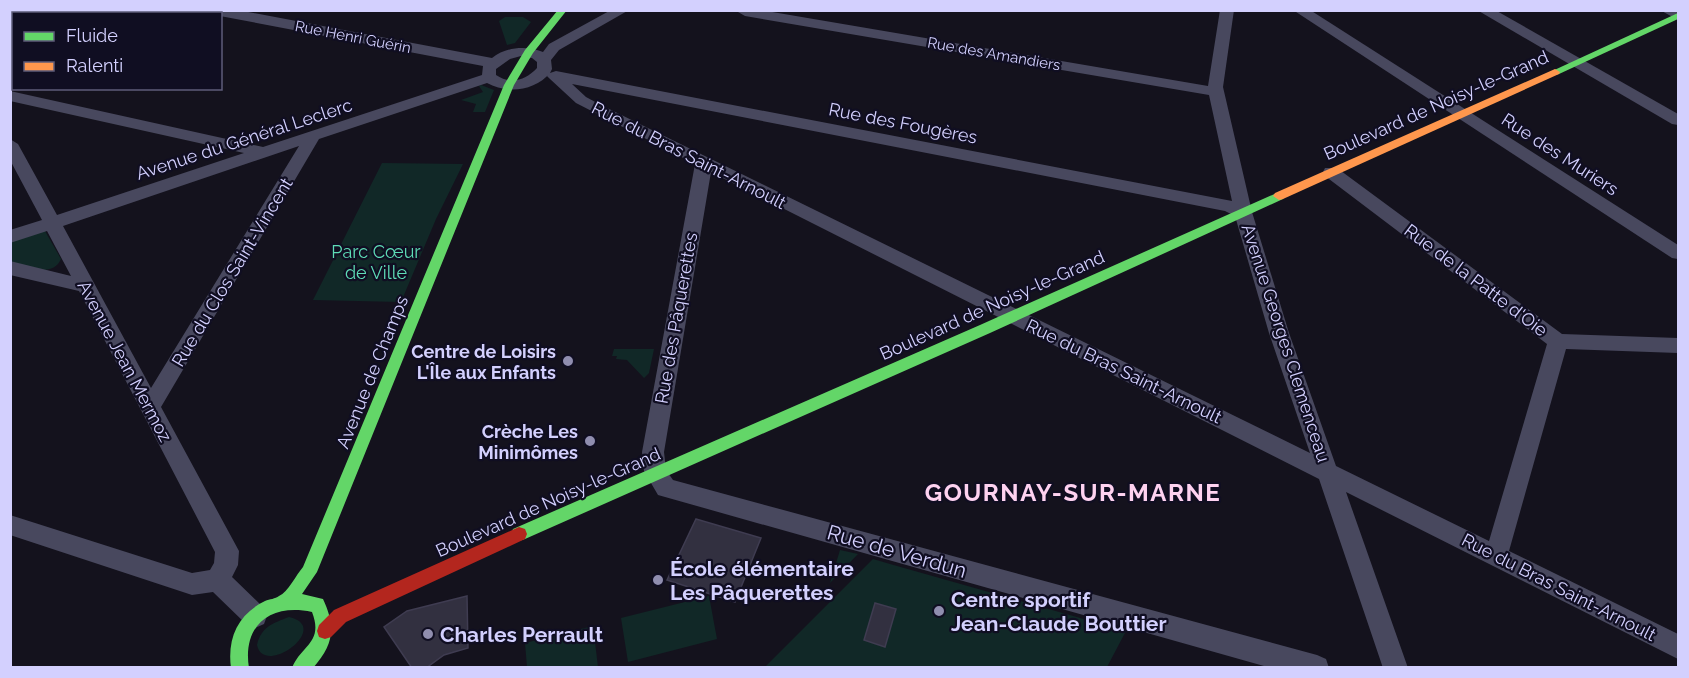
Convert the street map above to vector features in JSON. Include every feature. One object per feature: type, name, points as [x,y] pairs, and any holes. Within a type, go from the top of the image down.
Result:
[{"type":"street","name":"Rue Henri Guérin","points":[[213,10],[491,70],[501,84],[509,85]]},
{"type":"street","name":"Avenue de Champs","points":[[288,599],[308,574],[509,85],[530,52],[564,10]]},
{"type":"street","points":[[509,85],[528,82],[547,70],[554,47],[622,10]]},
{"type":"street","name":"Avenue Georges Clemenceau","points":[[1227,10],[1216,92],[1243,212],[1279,333],[1396,668]]},
{"type":"street","name":"Rue des Muriers","points":[[1300,10],[1678,253]]},
{"type":"street","points":[[1484,10],[1678,120]]},
{"type":"street","points":[[1667,10],[1678,16]]},
{"type":"street","name":"Rue des Amandiers","points":[[745,12],[772,14],[1216,92]]},
{"type":"street","name":"Boulevard de Noisy-le-Grand","points":[[325,631],[340,616],[366,602],[1012,316],[1678,16]]},
{"type":"street","name":"Avenue du Général Leclerc","points":[[10,237],[313,136],[491,70],[505,55],[530,52]]},
{"type":"street","points":[[530,52],[547,70]]},
{"type":"street","name":"Rue du Bras Saint-Arnoult","points":[[547,70],[581,100],[1678,647]]},
{"type":"street","name":"Rue des Fougères","points":[[547,70],[1205,201],[1243,212]]},
{"type":"street","points":[[10,96],[263,152]]},
{"type":"street","name":"Rue du Clos Saint-Vincent","points":[[150,408],[313,136]]},
{"type":"street","name":"Avenue Jean Mermoz","points":[[10,144],[227,551],[226,565],[218,579]]},
{"type":"street","name":"Rue des Pâquerettes","points":[[656,474],[653,452],[704,162]]},
{"type":"street","name":"Rue de la Patte d'Oie","points":[[1330,172],[1558,341],[1496,556]]},
{"type":"street","points":[[10,268],[85,286]]},
{"type":"street","points":[[1558,341],[1678,345]]},
{"type":"street","name":"Rue de Verdun","points":[[656,474],[666,488],[1317,668]]},
{"type":"street","points":[[10,525],[192,584],[218,579],[233,597],[255,616]]},
{"type":"street","name":"Avenue de Champs","points":[[308,574],[310,600]]},
{"type":"street","points":[[240,668],[236,653],[238,640],[245,627],[255,616],[271,605],[288,599],[310,600],[323,612],[325,631],[315,654],[300,668]]},
{"type":"green space","points":[[505,17],[523,17],[531,22],[515,43],[507,45],[499,21]]},
{"type":"green space","points":[[479,86],[494,90],[485,112],[473,112],[476,104],[461,100],[483,92]]},
{"type":"green space","name":"Parc Cœur de Ville","points":[[382,163],[463,164],[436,219],[401,302],[313,300]]},
{"type":"green space","points":[[45,231],[61,259],[57,265],[38,270],[11,262],[10,241]]},
{"type":"green space","points":[[614,349],[654,349],[649,373],[644,378],[627,360],[616,359],[617,356],[612,356]]},
{"type":"green space","points":[[840,550],[858,554],[830,583]]},
{"type":"green space","name":"Centre sportif Jean-Claude Bouttier","points":[[873,559],[1126,631],[1107,667],[764,668]]},
{"type":"green space","points":[[709,596],[717,639],[628,662],[621,618]]},
{"type":"green space","points":[[289,617],[301,622],[304,630],[300,639],[282,653],[271,656],[262,654],[257,645],[261,634],[273,624]]},
{"type":"green space","points":[[593,626],[598,667],[527,667],[525,643]]},
{"type":"building","points":[[696,519],[761,538],[735,602],[667,580]]},
{"type":"building","name":"Charles Perrault","points":[[467,596],[468,648],[444,655],[426,668],[412,668],[384,627],[407,611]]},
{"type":"building","points":[[875,603],[896,609],[885,647],[864,640]]},
{"type":"traffic: fast","points":[[288,599],[309,572],[509,85],[529,52],[563,10]]},
{"type":"traffic: fast","points":[[1555,72],[1678,16]]},
{"type":"traffic: fast","points":[[519,534],[985,329],[1279,196]]},
{"type":"traffic: fast","points":[[240,668],[238,652],[240,637],[247,624],[258,614],[271,607],[286,602],[301,602],[317,605],[321,614],[323,631],[318,647],[300,668]]},
{"type":"traffic: slow","points":[[1279,196],[1555,72]]},
{"type":"traffic: jam","points":[[325,631],[340,616],[519,534]]},
{"type":"place","name":"Centre de Loisirs L'Île aux Enfants","points":[[568,361]]},
{"type":"place","name":"Crèche Les Minimômes","points":[[590,441]]},
{"type":"place","name":"École élémentaire Les Pâquerettes","points":[[658,580]]},
{"type":"place","name":"Centre sportif Jean-Claude Bouttier","points":[[939,611]]},
{"type":"place","name":"Charles Perrault","points":[[428,634]]},
{"type":"district","name":"GOURNAY-SUR-MARNE","points":[[1073,492]]}]
